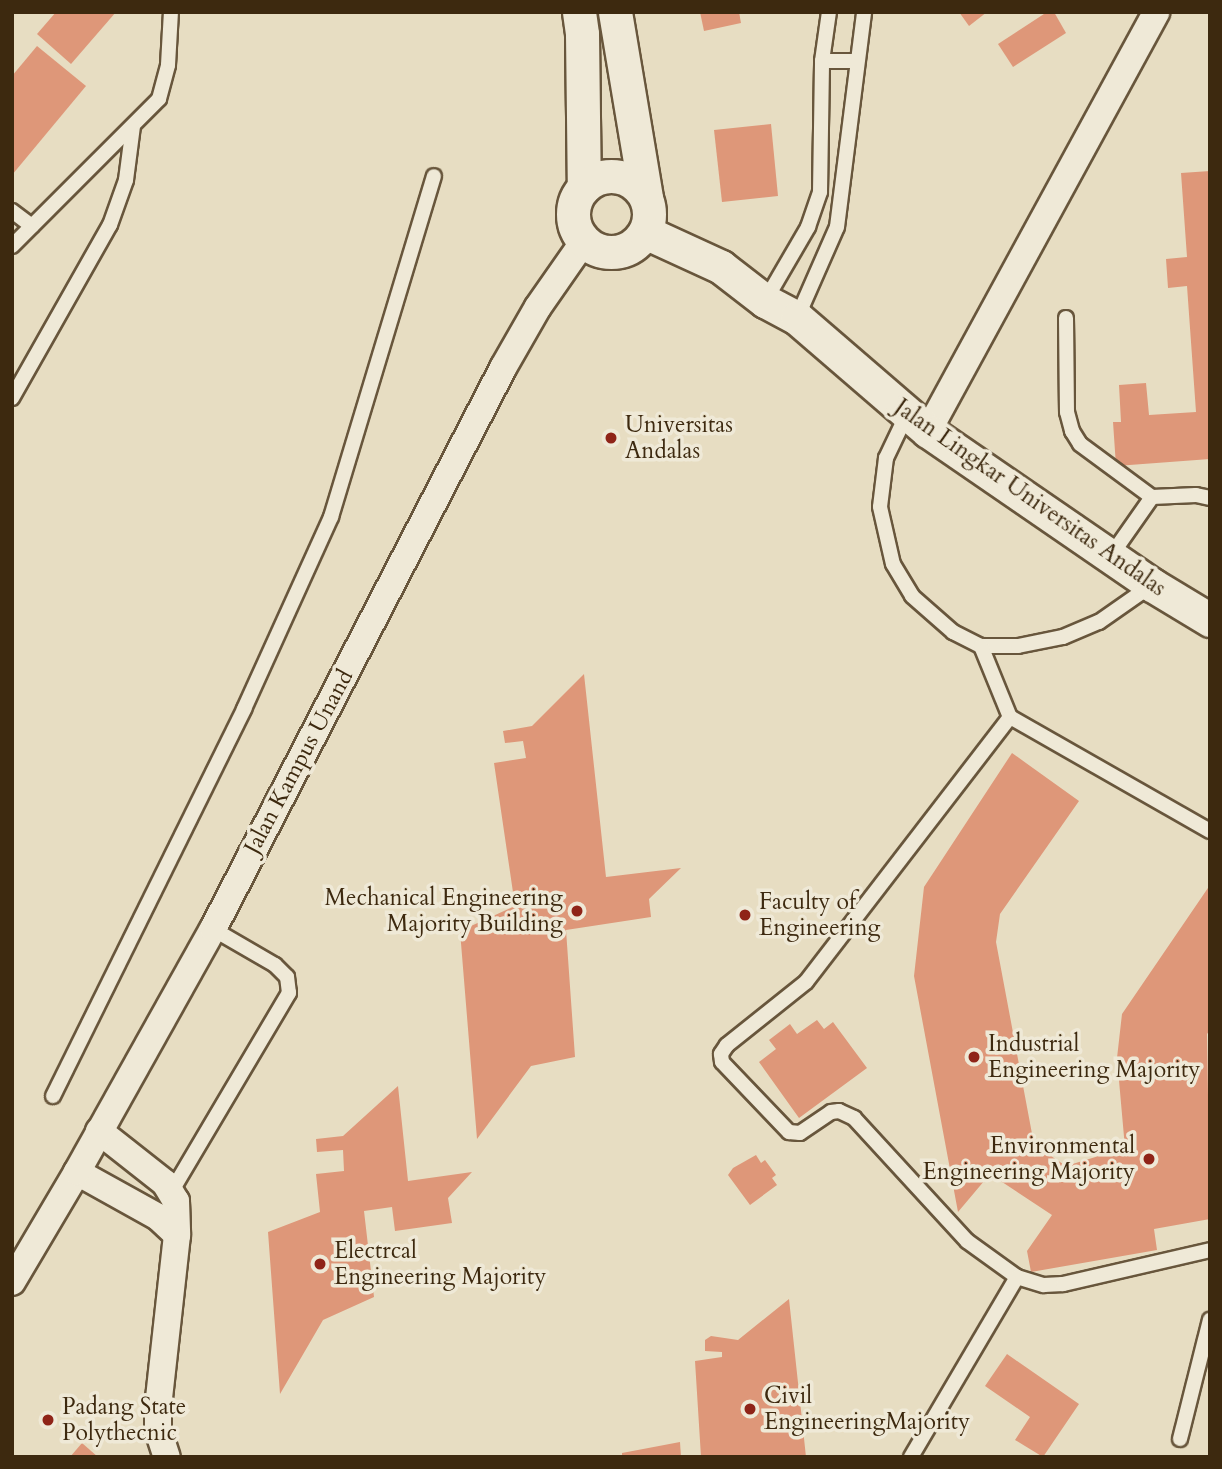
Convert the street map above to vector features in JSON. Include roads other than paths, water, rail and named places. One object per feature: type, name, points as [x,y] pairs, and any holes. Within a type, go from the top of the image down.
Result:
[{"type":"street","points":[[579,12],[582,34],[584,187],[573,208],[573,220],[584,241],[593,248],[617,253],[628,249],[645,232],[650,208],[615,12]]},
{"type":"street","points":[[917,422],[1156,12]]},
{"type":"street","points":[[584,187],[606,176],[618,176],[639,187],[646,197]]},
{"type":"street","name":"Jalan Lingkar Universitas Andalas","points":[[645,232],[721,267],[765,301],[797,318],[917,422],[1152,586],[1210,620]]},
{"type":"street","name":"Jalan Kampus Unand","points":[[12,1282],[213,929],[503,368],[538,307],[584,241]]},
{"type":"street","points":[[99,1131],[153,1172],[172,1191],[176,1201],[177,1236],[158,1406],[158,1430],[167,1457]]},
{"type":"street","points":[[77,1172],[158,1217],[177,1236]]},
{"type":"lane","points":[[12,246],[159,99],[168,65],[171,12]]},
{"type":"lane","points":[[765,301],[808,227],[820,192],[822,61],[829,12]]},
{"type":"lane","points":[[797,318],[826,258],[837,227],[844,195],[856,61],[864,12]]},
{"type":"lane","points":[[822,61],[856,61]]},
{"type":"lane","points":[[12,398],[110,225],[126,180],[133,126]]},
{"type":"lane","points":[[53,1096],[244,709],[331,517],[434,176]]},
{"type":"lane","points":[[820,192],[844,195]]},
{"type":"lane","points":[[12,211],[32,226]]},
{"type":"lane","points":[[1066,318],[1068,412],[1072,432],[1080,444],[1152,497],[1196,495],[1210,498]]},
{"type":"lane","points":[[917,422],[886,458],[880,507],[893,564],[912,596],[953,632],[981,646],[1018,646],[1063,637],[1100,622],[1152,586]]},
{"type":"lane","points":[[1111,557],[1152,497]]},
{"type":"lane","points":[[981,646],[1010,717],[1210,831]]},
{"type":"lane","points":[[1010,717],[806,982],[727,1045],[722,1054],[722,1062],[789,1132],[800,1133],[831,1112],[839,1111],[853,1118],[967,1241],[1017,1277],[1044,1285],[1063,1284],[1210,1250]]},
{"type":"lane","points":[[158,1217],[289,993],[287,977],[275,965],[213,929]]},
{"type":"lane","points":[[911,1457],[1017,1277]]},
{"type":"lane","points":[[1180,1439],[1210,1320]]},
{"type":"place","name":"Universitas Andalas","points":[[611,438]]},
{"type":"place","name":"Mechanical Engineering Majority Building","points":[[577,911]]},
{"type":"place","name":"Faculty of Engineering","points":[[745,915]]},
{"type":"place","name":"Industrial Engineering Majority","points":[[974,1057]]},
{"type":"place","name":"Environmental Engineering Majority","points":[[1149,1159]]},
{"type":"place","name":"Electrcal Engineering Majority","points":[[320,1264]]},
{"type":"place","name":"Civil EngineeringMajority","points":[[750,1409]]},
{"type":"place","name":"Padang State Polythecnic","points":[[48,1420]]}]
